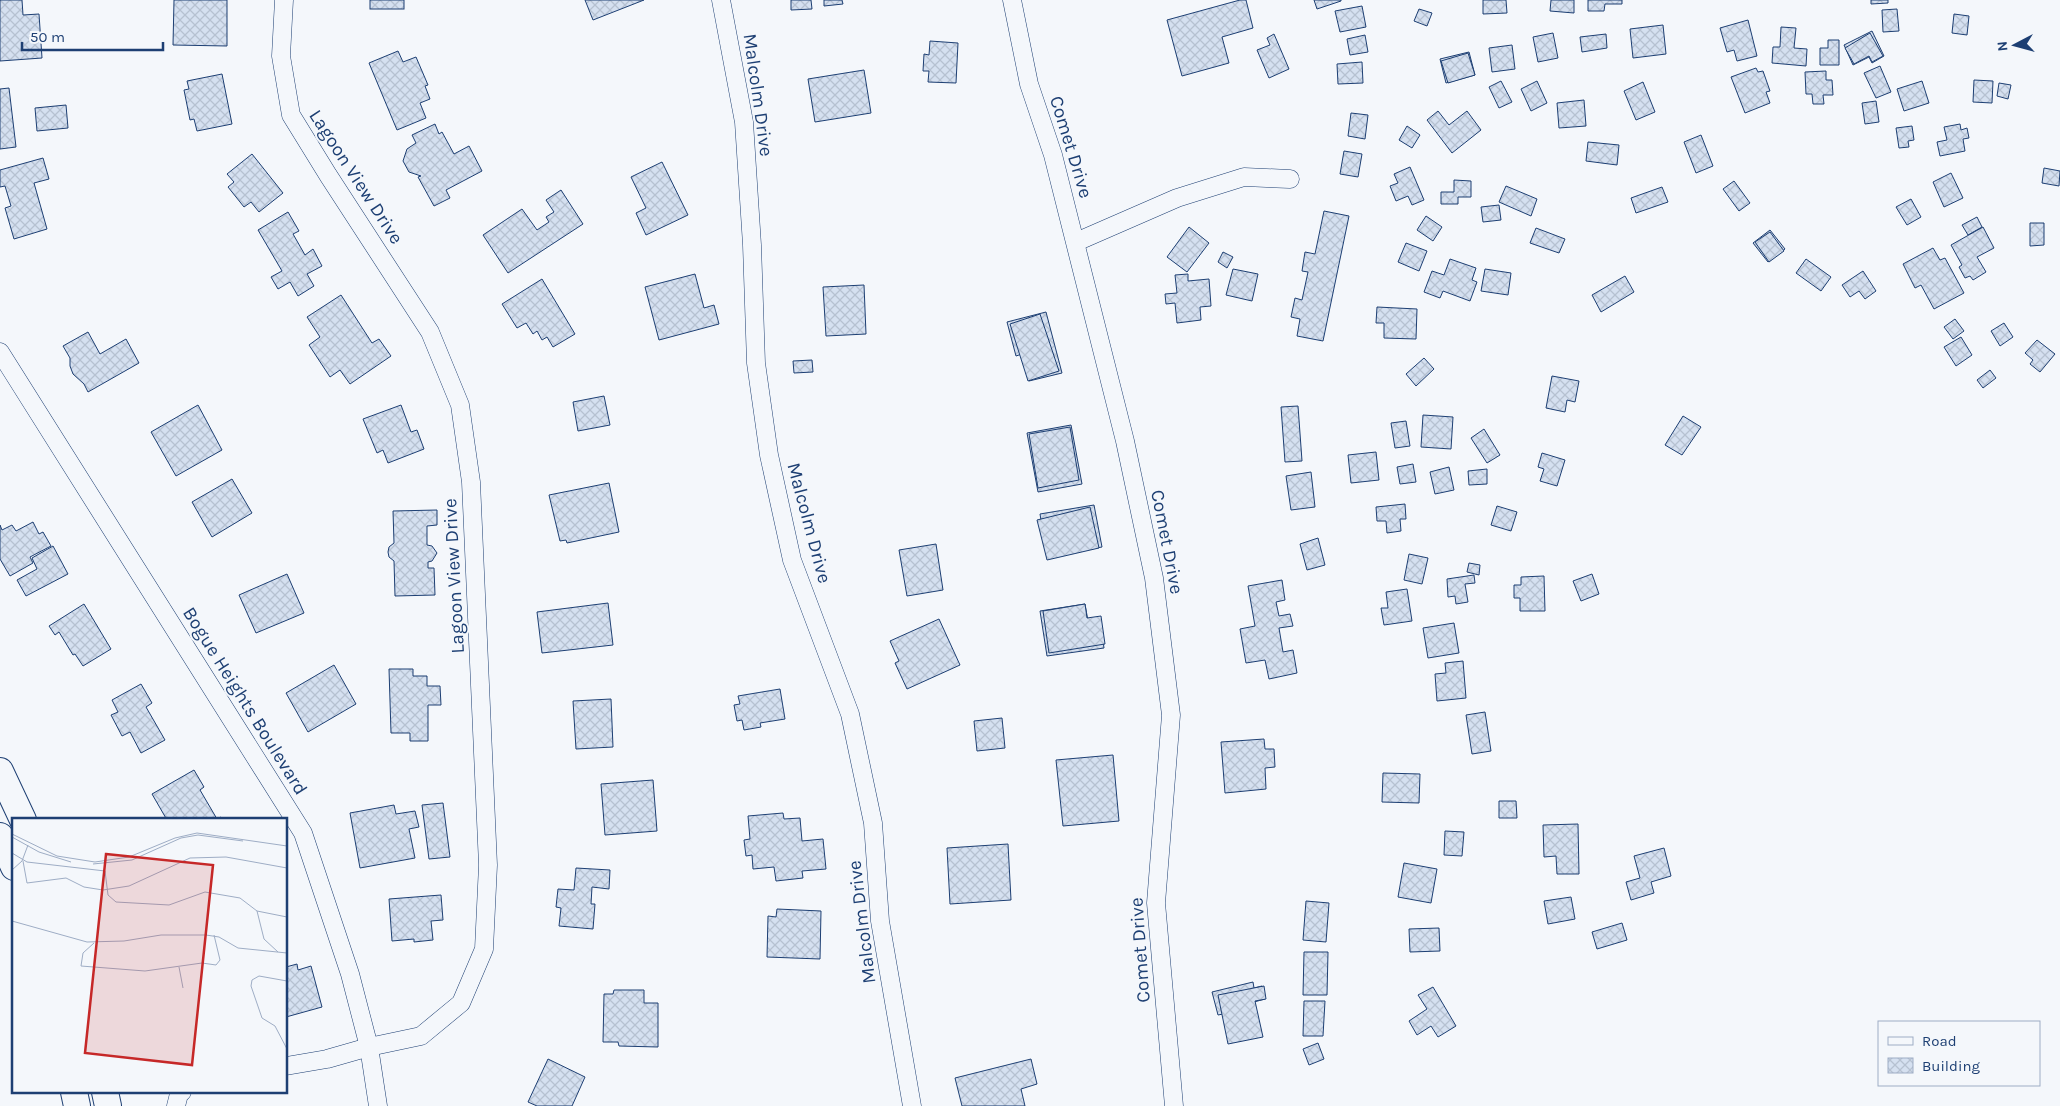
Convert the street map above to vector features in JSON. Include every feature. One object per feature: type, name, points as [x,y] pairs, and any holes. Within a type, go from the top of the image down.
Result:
[{"type":"main road","points":[[0,771],[22,818]]},
{"type":"main road","points":[[0,836],[12,863]]},
{"type":"street","name":"Lagoon View Drive","points":[[284,0],[281,56],[291,115],[430,332],[460,405],[471,482],[488,865],[484,949],[461,1003],[421,1036],[369,1047],[327,1059],[288,1066]]},
{"type":"street","name":"Malcolm Drive","points":[[721,0],[744,122],[752,245],[756,363],[769,455],[792,560],[850,714],[873,823],[880,921],[912,1106]]},
{"type":"street","name":"Comet Drive","points":[[1012,0],[1029,84],[1053,154],[1076,242],[1125,442],[1154,578],[1171,715],[1156,903],[1174,1106]]},
{"type":"street","points":[[1076,242],[1177,198],[1244,177],[1290,179]]},
{"type":"street","name":"Bogue Heights Boulevard","points":[[0,352],[303,834],[350,974],[369,1047],[378,1106]]},
{"type":"building","points":[[0,0],[22,0],[23,15],[39,14],[42,58],[0,61]]},
{"type":"building","points":[[174,0],[227,0],[227,46],[173,45]]},
{"type":"building","points":[[370,0],[404,0],[404,9],[370,9]]},
{"type":"building","points":[[585,0],[644,0],[593,20]]},
{"type":"building","points":[[791,0],[811,0],[812,9],[791,10]]},
{"type":"building","points":[[824,0],[842,0],[843,4],[824,6]]},
{"type":"building","points":[[1246,0],[1253,28],[1222,37],[1229,63],[1182,76],[1167,20]]},
{"type":"building","points":[[1314,0],[1341,0],[1341,1],[1317,9]]},
{"type":"building","points":[[1483,0],[1506,0],[1507,13],[1483,14]]},
{"type":"building","points":[[1551,0],[1574,0],[1574,13],[1550,11]]},
{"type":"building","points":[[1588,0],[1622,0],[1622,4],[1605,4],[1604,11],[1588,11]]},
{"type":"building","points":[[1871,0],[1888,0],[1888,3],[1871,4]]},
{"type":"building","points":[[1362,6],[1366,27],[1340,32],[1335,11]]},
{"type":"building","points":[[1419,9],[1432,13],[1427,26],[1414,21]]},
{"type":"building","points":[[1897,9],[1899,31],[1883,32],[1882,10]]},
{"type":"building","points":[[1954,14],[1969,16],[1967,35],[1952,33]]},
{"type":"building","points":[[1748,20],[1757,56],[1737,61],[1734,50],[1727,52],[1720,28]]},
{"type":"building","points":[[1663,25],[1666,54],[1633,58],[1630,29]]},
{"type":"building","points":[[1781,27],[1796,28],[1794,48],[1807,49],[1806,66],[1772,63],[1773,47],[1780,47]]},
{"type":"building","points":[[1872,31],[1884,56],[1872,63],[1869,57],[1853,65],[1844,45]]},
{"type":"building","points":[[1553,33],[1558,58],[1538,62],[1533,37]]},
{"type":"building","points":[[1870,33],[1883,56],[1872,62],[1869,56],[1854,64],[1845,48]]},
{"type":"building","points":[[1274,34],[1289,69],[1269,78],[1257,50],[1270,45],[1267,38]]},
{"type":"building","points":[[1606,34],[1607,48],[1582,52],[1580,37]]},
{"type":"building","points":[[1365,35],[1368,52],[1350,55],[1347,39]]},
{"type":"building","points":[[1828,40],[1839,40],[1839,65],[1820,65],[1820,48],[1828,48]]},
{"type":"building","points":[[930,41],[958,43],[956,83],[928,82],[929,71],[923,71],[924,54],[929,55]]},
{"type":"building","points":[[1512,45],[1515,69],[1492,72],[1489,48]]},
{"type":"building","points":[[398,51],[403,62],[416,57],[428,85],[425,86],[430,99],[420,103],[426,118],[397,130],[369,63]]},
{"type":"building","points":[[1469,52],[1475,75],[1446,83],[1440,59]]},
{"type":"building","points":[[1468,53],[1475,75],[1448,83],[1441,61]]},
{"type":"building","points":[[1362,62],[1363,83],[1338,84],[1337,64]]},
{"type":"building","points":[[1880,66],[1891,92],[1876,98],[1864,73]]},
{"type":"building","points":[[1756,68],[1758,72],[1763,71],[1770,91],[1766,92],[1770,103],[1745,113],[1731,77]]},
{"type":"building","points":[[864,70],[871,113],[815,122],[808,79]]},
{"type":"building","points":[[1826,71],[1826,80],[1832,80],[1833,95],[1823,95],[1824,104],[1813,104],[1812,94],[1806,94],[1805,72]]},
{"type":"building","points":[[222,74],[232,124],[197,131],[194,119],[190,120],[184,90],[189,89],[187,81]]},
{"type":"building","points":[[1974,80],[1993,81],[1992,103],[1973,102]]},
{"type":"building","points":[[1501,81],[1512,102],[1499,108],[1489,87]]},
{"type":"building","points":[[1537,81],[1547,103],[1531,111],[1521,89]]},
{"type":"building","points":[[1922,81],[1929,103],[1904,111],[1897,89]]},
{"type":"building","points":[[1643,82],[1655,112],[1636,120],[1624,91]]},
{"type":"building","points":[[1999,83],[2011,85],[2008,99],[1997,96]]},
{"type":"building","points":[[9,88],[16,147],[0,149],[0,89]]},
{"type":"building","points":[[1584,100],[1586,126],[1559,128],[1557,103]]},
{"type":"building","points":[[1876,101],[1879,122],[1865,124],[1862,103]]},
{"type":"building","points":[[66,105],[68,128],[37,131],[35,108]]},
{"type":"building","points":[[1438,111],[1449,125],[1467,111],[1481,130],[1452,153],[1427,120]]},
{"type":"building","points":[[1351,113],[1368,115],[1365,139],[1348,136]]},
{"type":"building","points":[[435,124],[439,134],[442,132],[454,154],[469,146],[482,171],[446,190],[450,198],[434,206],[418,177],[421,176],[409,172],[403,161],[407,149],[416,143],[412,135]]},
{"type":"building","points":[[1960,124],[1961,130],[1967,128],[1969,138],[1963,139],[1965,151],[1940,156],[1937,142],[1947,140],[1944,127]]},
{"type":"building","points":[[1407,126],[1420,135],[1412,148],[1399,140]]},
{"type":"building","points":[[1912,126],[1914,140],[1908,141],[1909,147],[1899,148],[1896,128]]},
{"type":"building","points":[[1701,135],[1713,166],[1696,173],[1684,142]]},
{"type":"building","points":[[1588,142],[1619,145],[1617,165],[1586,161]]},
{"type":"building","points":[[1344,151],[1362,154],[1358,177],[1340,174]]},
{"type":"building","points":[[252,154],[283,193],[259,212],[251,202],[244,207],[228,187],[234,182],[227,174]]},
{"type":"building","points":[[43,158],[49,179],[34,183],[47,229],[14,239],[5,208],[11,206],[5,186],[0,187],[0,170]]},
{"type":"building","points":[[662,162],[688,215],[646,235],[636,213],[646,208],[631,177]]},
{"type":"building","points":[[1410,167],[1424,200],[1412,205],[1408,196],[1396,201],[1390,186],[1398,183],[1394,174]]},
{"type":"building","points":[[2044,168],[2060,171],[2059,186],[2042,183]]},
{"type":"building","points":[[1951,173],[1963,198],[1944,207],[1933,182]]},
{"type":"building","points":[[1454,180],[1471,181],[1471,197],[1458,197],[1458,204],[1441,204],[1441,192],[1454,192]]},
{"type":"building","points":[[1734,181],[1750,203],[1739,211],[1723,189]]},
{"type":"building","points":[[1506,186],[1537,199],[1531,216],[1499,202]]},
{"type":"building","points":[[1662,187],[1668,202],[1636,213],[1631,198]]},
{"type":"building","points":[[561,190],[583,224],[508,273],[483,235],[522,209],[537,230],[549,222],[546,217],[554,212],[546,200]]},
{"type":"building","points":[[1911,199],[1921,217],[1907,225],[1896,207]]},
{"type":"building","points":[[1499,205],[1501,220],[1483,222],[1481,207]]},
{"type":"building","points":[[1324,211],[1349,216],[1323,341],[1297,336],[1300,319],[1291,317],[1295,298],[1302,300],[1308,272],[1302,271],[1305,252],[1315,254]]},
{"type":"building","points":[[288,212],[299,231],[293,234],[305,255],[313,249],[322,266],[307,274],[314,286],[298,296],[290,282],[278,289],[271,277],[282,271],[258,230]]},
{"type":"building","points":[[1426,216],[1442,227],[1433,241],[1417,230]]},
{"type":"building","points":[[1977,217],[1982,227],[1968,235],[1962,225]]},
{"type":"building","points":[[2030,223],[2044,223],[2044,245],[2030,246]]},
{"type":"building","points":[[1189,227],[1209,243],[1187,272],[1167,257]]},
{"type":"building","points":[[1983,227],[1994,248],[1977,257],[1986,272],[1973,280],[1970,276],[1965,278],[1959,267],[1962,265],[1951,245]]},
{"type":"building","points":[[1536,228],[1565,239],[1559,253],[1530,243]]},
{"type":"building","points":[[1770,230],[1785,249],[1768,262],[1753,243]]},
{"type":"building","points":[[1770,232],[1784,251],[1769,262],[1755,242]]},
{"type":"building","points":[[1406,243],[1427,251],[1419,271],[1398,262]]},
{"type":"building","points":[[1933,248],[1940,260],[1945,258],[1964,293],[1934,309],[1921,285],[1915,288],[1903,264]]},
{"type":"building","points":[[1223,252],[1233,257],[1227,268],[1218,262]]},
{"type":"building","points":[[1450,259],[1476,268],[1472,280],[1477,282],[1470,301],[1443,291],[1440,298],[1424,292],[1432,271],[1444,275]]},
{"type":"building","points":[[1806,259],[1831,277],[1821,291],[1796,273]]},
{"type":"building","points":[[1233,269],[1258,274],[1252,301],[1226,295]]},
{"type":"building","points":[[1485,269],[1511,273],[1508,295],[1481,291]]},
{"type":"building","points":[[1863,271],[1876,291],[1865,299],[1859,291],[1850,297],[1842,285]]},
{"type":"building","points":[[695,274],[704,308],[714,305],[719,324],[659,340],[645,287]]},
{"type":"building","points":[[1188,274],[1188,281],[1209,279],[1211,306],[1200,307],[1201,320],[1177,323],[1175,303],[1166,304],[1165,294],[1177,293],[1175,275]]},
{"type":"building","points":[[1625,276],[1634,292],[1601,312],[1592,295]]},
{"type":"building","points":[[542,279],[575,334],[553,347],[547,337],[542,340],[537,331],[533,334],[526,323],[517,328],[502,304]]},
{"type":"building","points":[[864,285],[866,334],[826,336],[823,287]]},
{"type":"building","points":[[341,295],[372,343],[379,339],[391,356],[350,384],[340,370],[330,377],[309,345],[320,337],[307,317]]},
{"type":"building","points":[[1377,307],[1417,309],[1416,339],[1384,338],[1384,323],[1376,323]]},
{"type":"building","points":[[1046,312],[1062,373],[1029,381],[1022,354],[1016,356],[1007,322]]},
{"type":"building","points":[[1040,314],[1059,371],[1028,381],[1010,324]]},
{"type":"building","points":[[1955,319],[1964,331],[1953,339],[1944,327]]},
{"type":"building","points":[[2004,323],[2013,337],[2000,346],[1991,331]]},
{"type":"building","points":[[88,332],[100,354],[126,339],[139,363],[88,392],[84,384],[73,374],[70,358],[63,346]]},
{"type":"building","points":[[1961,337],[1972,355],[1956,366],[1944,347]]},
{"type":"building","points":[[2037,340],[2055,354],[2040,372],[2030,364],[2033,360],[2025,353]]},
{"type":"building","points":[[1424,358],[1434,369],[1416,386],[1406,374]]},
{"type":"building","points":[[812,360],[813,372],[794,373],[793,361]]},
{"type":"building","points":[[1990,370],[1996,378],[1983,388],[1977,380]]},
{"type":"building","points":[[1552,376],[1579,381],[1575,402],[1567,400],[1565,412],[1546,408]]},
{"type":"building","points":[[604,396],[610,425],[578,431],[573,402]]},
{"type":"building","points":[[198,405],[222,450],[176,476],[151,432]]},
{"type":"building","points":[[401,405],[411,432],[417,430],[424,449],[388,463],[383,450],[377,453],[363,419]]},
{"type":"building","points":[[1298,406],[1302,461],[1285,462],[1281,407]]},
{"type":"building","points":[[1423,415],[1453,417],[1451,449],[1421,447]]},
{"type":"building","points":[[1683,416],[1701,427],[1682,455],[1665,445]]},
{"type":"building","points":[[1406,421],[1410,446],[1395,448],[1391,423]]},
{"type":"building","points":[[1071,425],[1082,484],[1038,492],[1027,433]]},
{"type":"building","points":[[1070,427],[1079,480],[1038,488],[1029,434]]},
{"type":"building","points":[[1484,429],[1500,455],[1487,463],[1471,438]]},
{"type":"building","points":[[1376,452],[1379,480],[1351,483],[1348,455]]},
{"type":"building","points":[[1542,453],[1565,460],[1557,486],[1540,481],[1544,469],[1538,467]]},
{"type":"building","points":[[1413,464],[1416,482],[1400,484],[1397,467]]},
{"type":"building","points":[[1449,467],[1454,490],[1435,494],[1430,472]]},
{"type":"building","points":[[1487,469],[1487,484],[1469,485],[1468,471]]},
{"type":"building","points":[[1311,472],[1315,507],[1291,510],[1286,476]]},
{"type":"building","points":[[232,479],[252,513],[212,537],[192,502]]},
{"type":"building","points":[[609,483],[619,532],[567,543],[566,540],[560,541],[549,495]]},
{"type":"building","points":[[1405,504],[1406,519],[1400,519],[1401,531],[1387,533],[1386,521],[1377,521],[1376,507]]},
{"type":"building","points":[[1094,505],[1102,547],[1047,557],[1040,514]]},
{"type":"building","points":[[1497,506],[1517,512],[1511,531],[1491,525]]},
{"type":"building","points":[[1090,507],[1099,548],[1047,560],[1037,520]]},
{"type":"building","points":[[437,510],[437,525],[427,526],[427,545],[432,546],[437,553],[432,561],[428,562],[428,568],[434,568],[435,595],[395,596],[394,561],[389,557],[388,552],[389,547],[394,543],[393,511]]},
{"type":"building","points":[[33,522],[39,534],[43,532],[51,546],[30,557],[33,563],[10,576],[0,559],[0,525],[2,530],[12,525],[16,531]]},
{"type":"building","points":[[1318,538],[1325,565],[1307,570],[1300,544]]},
{"type":"building","points":[[936,544],[943,590],[907,596],[899,550]]},
{"type":"building","points":[[53,546],[68,574],[26,596],[17,580],[37,569],[32,558]]},
{"type":"building","points":[[1409,554],[1428,558],[1422,584],[1404,580]]},
{"type":"building","points":[[1469,563],[1480,565],[1479,575],[1467,572]]},
{"type":"building","points":[[287,574],[304,613],[256,633],[239,595]]},
{"type":"building","points":[[1592,574],[1599,594],[1581,601],[1573,581]]},
{"type":"building","points":[[1474,575],[1475,583],[1465,584],[1468,602],[1456,604],[1455,596],[1448,597],[1447,579]]},
{"type":"building","points":[[1544,576],[1545,611],[1520,611],[1520,598],[1514,598],[1514,585],[1521,585],[1521,577]]},
{"type":"building","points":[[1282,580],[1285,600],[1276,602],[1279,616],[1290,614],[1293,626],[1279,628],[1283,652],[1293,650],[1297,673],[1269,679],[1265,660],[1246,663],[1240,629],[1255,626],[1248,586]]},
{"type":"building","points":[[1407,589],[1412,621],[1384,625],[1381,608],[1388,608],[1386,592]]},
{"type":"building","points":[[608,603],[613,645],[542,653],[537,612]]},
{"type":"building","points":[[84,604],[111,649],[83,666],[75,654],[73,655],[59,632],[55,635],[49,626]]},
{"type":"building","points":[[1085,604],[1088,621],[1100,620],[1104,648],[1047,656],[1040,611]]},
{"type":"building","points":[[1085,604],[1087,618],[1101,616],[1105,644],[1049,653],[1043,611]]},
{"type":"building","points":[[939,619],[960,665],[907,689],[895,663],[899,661],[890,641]]},
{"type":"building","points":[[1454,623],[1459,653],[1428,658],[1423,628]]},
{"type":"building","points":[[1463,661],[1466,698],[1437,701],[1435,674],[1446,673],[1445,663]]},
{"type":"building","points":[[334,665],[356,704],[308,732],[286,693]]},
{"type":"building","points":[[389,669],[413,669],[413,676],[427,676],[427,686],[440,686],[441,705],[428,705],[428,741],[410,741],[410,733],[391,733]]},
{"type":"building","points":[[141,684],[152,703],[146,707],[165,740],[141,753],[130,732],[122,736],[111,715],[118,712],[112,700]]},
{"type":"building","points":[[780,689],[785,719],[760,723],[761,727],[744,730],[742,720],[737,721],[734,705],[740,704],[738,696]]},
{"type":"building","points":[[611,699],[613,747],[576,749],[573,701]]},
{"type":"building","points":[[1485,712],[1491,751],[1472,754],[1466,715]]},
{"type":"building","points":[[1002,718],[1005,748],[977,751],[974,721]]},
{"type":"building","points":[[1264,739],[1265,749],[1274,749],[1275,767],[1265,768],[1266,789],[1225,793],[1221,742]]},
{"type":"building","points":[[1113,755],[1119,821],[1063,826],[1056,760]]},
{"type":"building","points":[[194,770],[204,787],[200,790],[216,818],[166,818],[152,794]]},
{"type":"building","points":[[1383,773],[1420,774],[1419,803],[1382,802]]},
{"type":"building","points":[[653,780],[657,831],[605,835],[601,784]]},
{"type":"building","points":[[1499,801],[1516,801],[1517,818],[1499,818]]},
{"type":"building","points":[[443,803],[450,857],[429,859],[422,805]]},
{"type":"building","points":[[394,805],[396,814],[415,811],[419,827],[409,829],[415,858],[360,868],[350,813]]},
{"type":"building","points":[[783,813],[784,819],[800,818],[802,841],[823,839],[826,869],[802,871],[803,878],[776,881],[774,867],[753,869],[752,855],[746,856],[744,840],[750,839],[748,816]]},
{"type":"building","points":[[1578,824],[1579,874],[1557,874],[1556,856],[1544,857],[1543,825]]},
{"type":"building","points":[[1445,831],[1464,832],[1462,856],[1444,855]]},
{"type":"building","points":[[1008,844],[1011,900],[950,904],[947,848]]},
{"type":"building","points":[[1664,848],[1671,876],[1651,882],[1654,893],[1631,900],[1626,882],[1640,878],[1634,856]]},
{"type":"building","points":[[1404,863],[1437,869],[1431,903],[1398,897]]},
{"type":"building","points":[[576,868],[610,870],[609,889],[592,887],[591,904],[595,904],[593,929],[559,926],[561,908],[556,907],[558,889],[574,890]]},
{"type":"building","points":[[441,895],[443,920],[431,921],[433,940],[414,942],[414,939],[392,941],[389,899]]},
{"type":"building","points":[[1571,897],[1575,919],[1548,924],[1544,901]]},
{"type":"building","points":[[1306,901],[1329,903],[1326,942],[1303,940]]},
{"type":"building","points":[[777,909],[821,911],[820,959],[767,957],[768,916],[776,917]]},
{"type":"building","points":[[1622,923],[1627,940],[1597,949],[1592,932]]},
{"type":"building","points":[[1439,928],[1440,951],[1410,952],[1409,929]]},
{"type":"building","points":[[1304,952],[1328,952],[1327,995],[1303,995]]},
{"type":"building","points":[[297,964],[298,970],[311,966],[322,1007],[288,1016],[288,966]]},
{"type":"building","points":[[1253,982],[1254,988],[1262,986],[1265,999],[1254,1002],[1262,1036],[1230,1043],[1223,1014],[1218,1015],[1212,992]]},
{"type":"building","points":[[1264,986],[1266,999],[1255,1001],[1263,1037],[1228,1044],[1218,995]]},
{"type":"building","points":[[1433,987],[1456,1026],[1438,1037],[1431,1026],[1417,1035],[1409,1021],[1427,1009],[1418,995]]},
{"type":"building","points":[[614,990],[644,990],[644,1003],[658,1003],[658,1047],[619,1046],[618,1042],[603,1042],[604,994],[613,994]]},
{"type":"building","points":[[1304,1001],[1325,1001],[1323,1036],[1303,1036]]},
{"type":"building","points":[[1318,1043],[1324,1059],[1309,1065],[1303,1049]]},
{"type":"building","points":[[548,1059],[585,1077],[572,1106],[537,1106],[528,1102]]},
{"type":"building","points":[[1031,1059],[1037,1084],[1021,1089],[1025,1106],[962,1106],[955,1078]]}]
